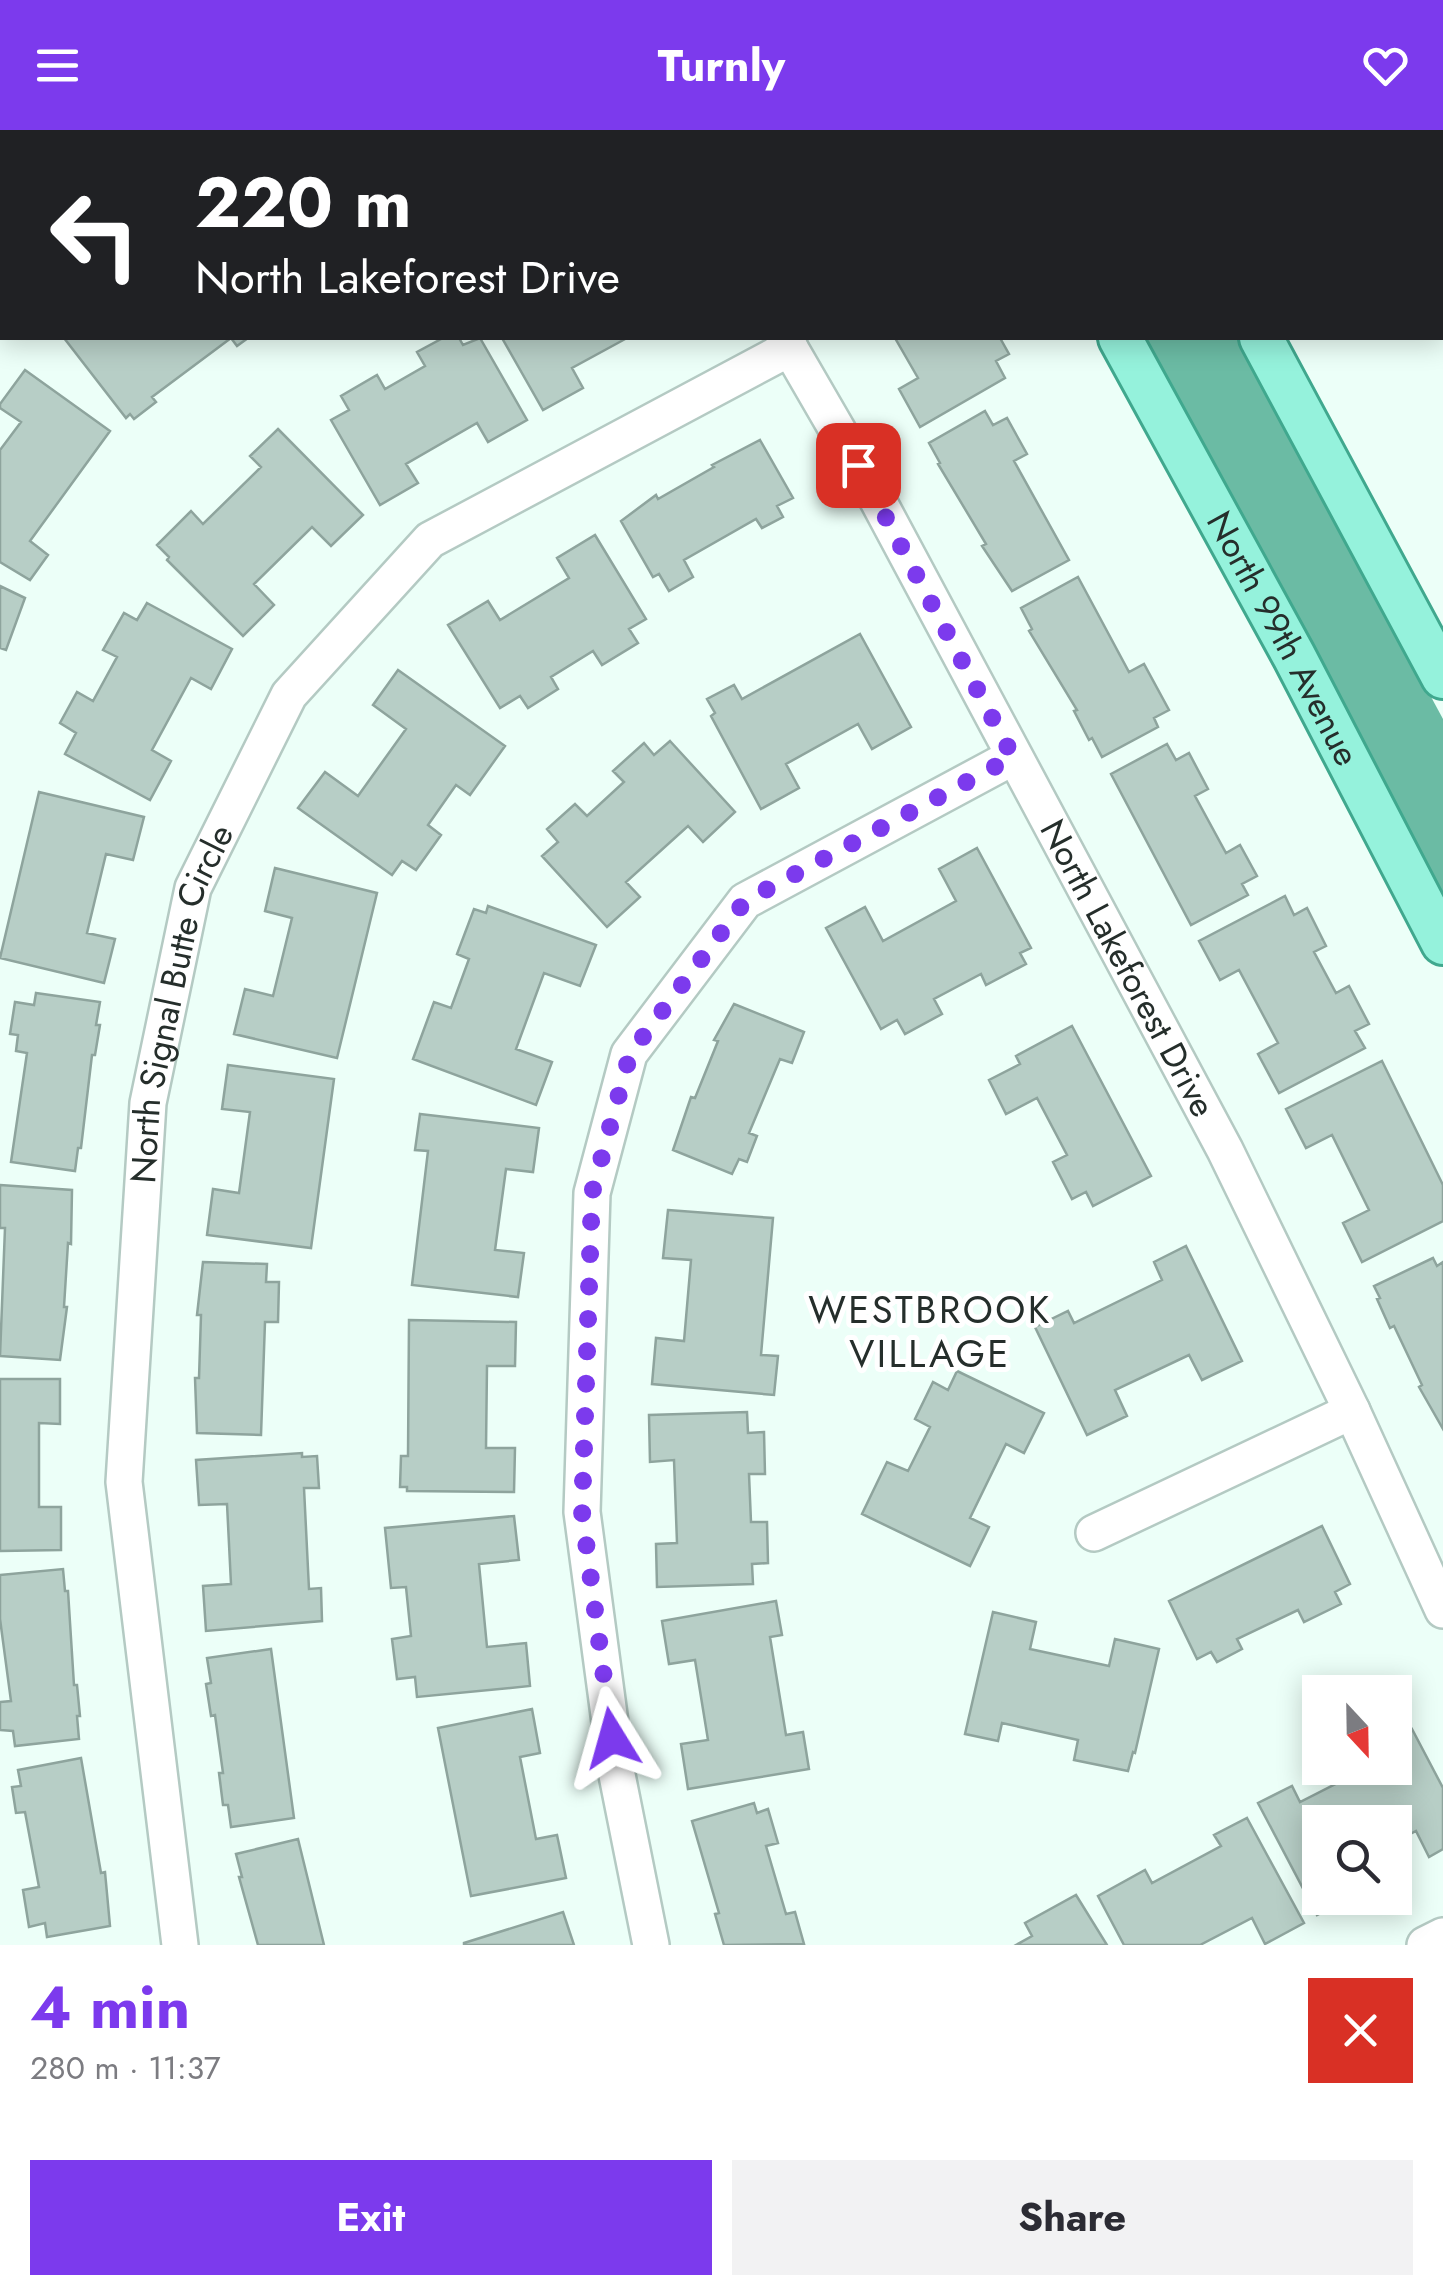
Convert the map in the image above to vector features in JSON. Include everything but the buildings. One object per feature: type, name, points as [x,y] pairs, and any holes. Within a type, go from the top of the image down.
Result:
[{"type":"main road","name":"North 99th Avenue","points":[[1121,340],[1294,656],[1443,943]]},
{"type":"main road","points":[[1262,340],[1443,677]]},
{"type":"street","name":"North Lakeforest Drive","points":[[786,343],[875,495],[1226,1150],[1443,1610]]},
{"type":"street","name":"North Signal Butte Circle","points":[[180,1945],[124,1482],[148,1103],[193,888],[289,695],[430,540],[786,343]]},
{"type":"street","points":[[651,1945],[617,1775],[582,1512],[592,1193],[630,1054],[745,901],[1013,757]]},
{"type":"street","points":[[1094,1532],[1352,1411]]},
{"type":"street","points":[[1425,1945],[1443,1936]]},
{"type":"shaded area","points":[[1143,340],[1238,340],[1443,719],[1443,900]]},
{"type":"district","name":"WESTBROOK VILLAGE","points":[[930,1332]]},
{"type":"route","points":[[612,1738],[582,1512],[592,1193],[630,1054],[745,901],[1013,757],[858,465]]}]
